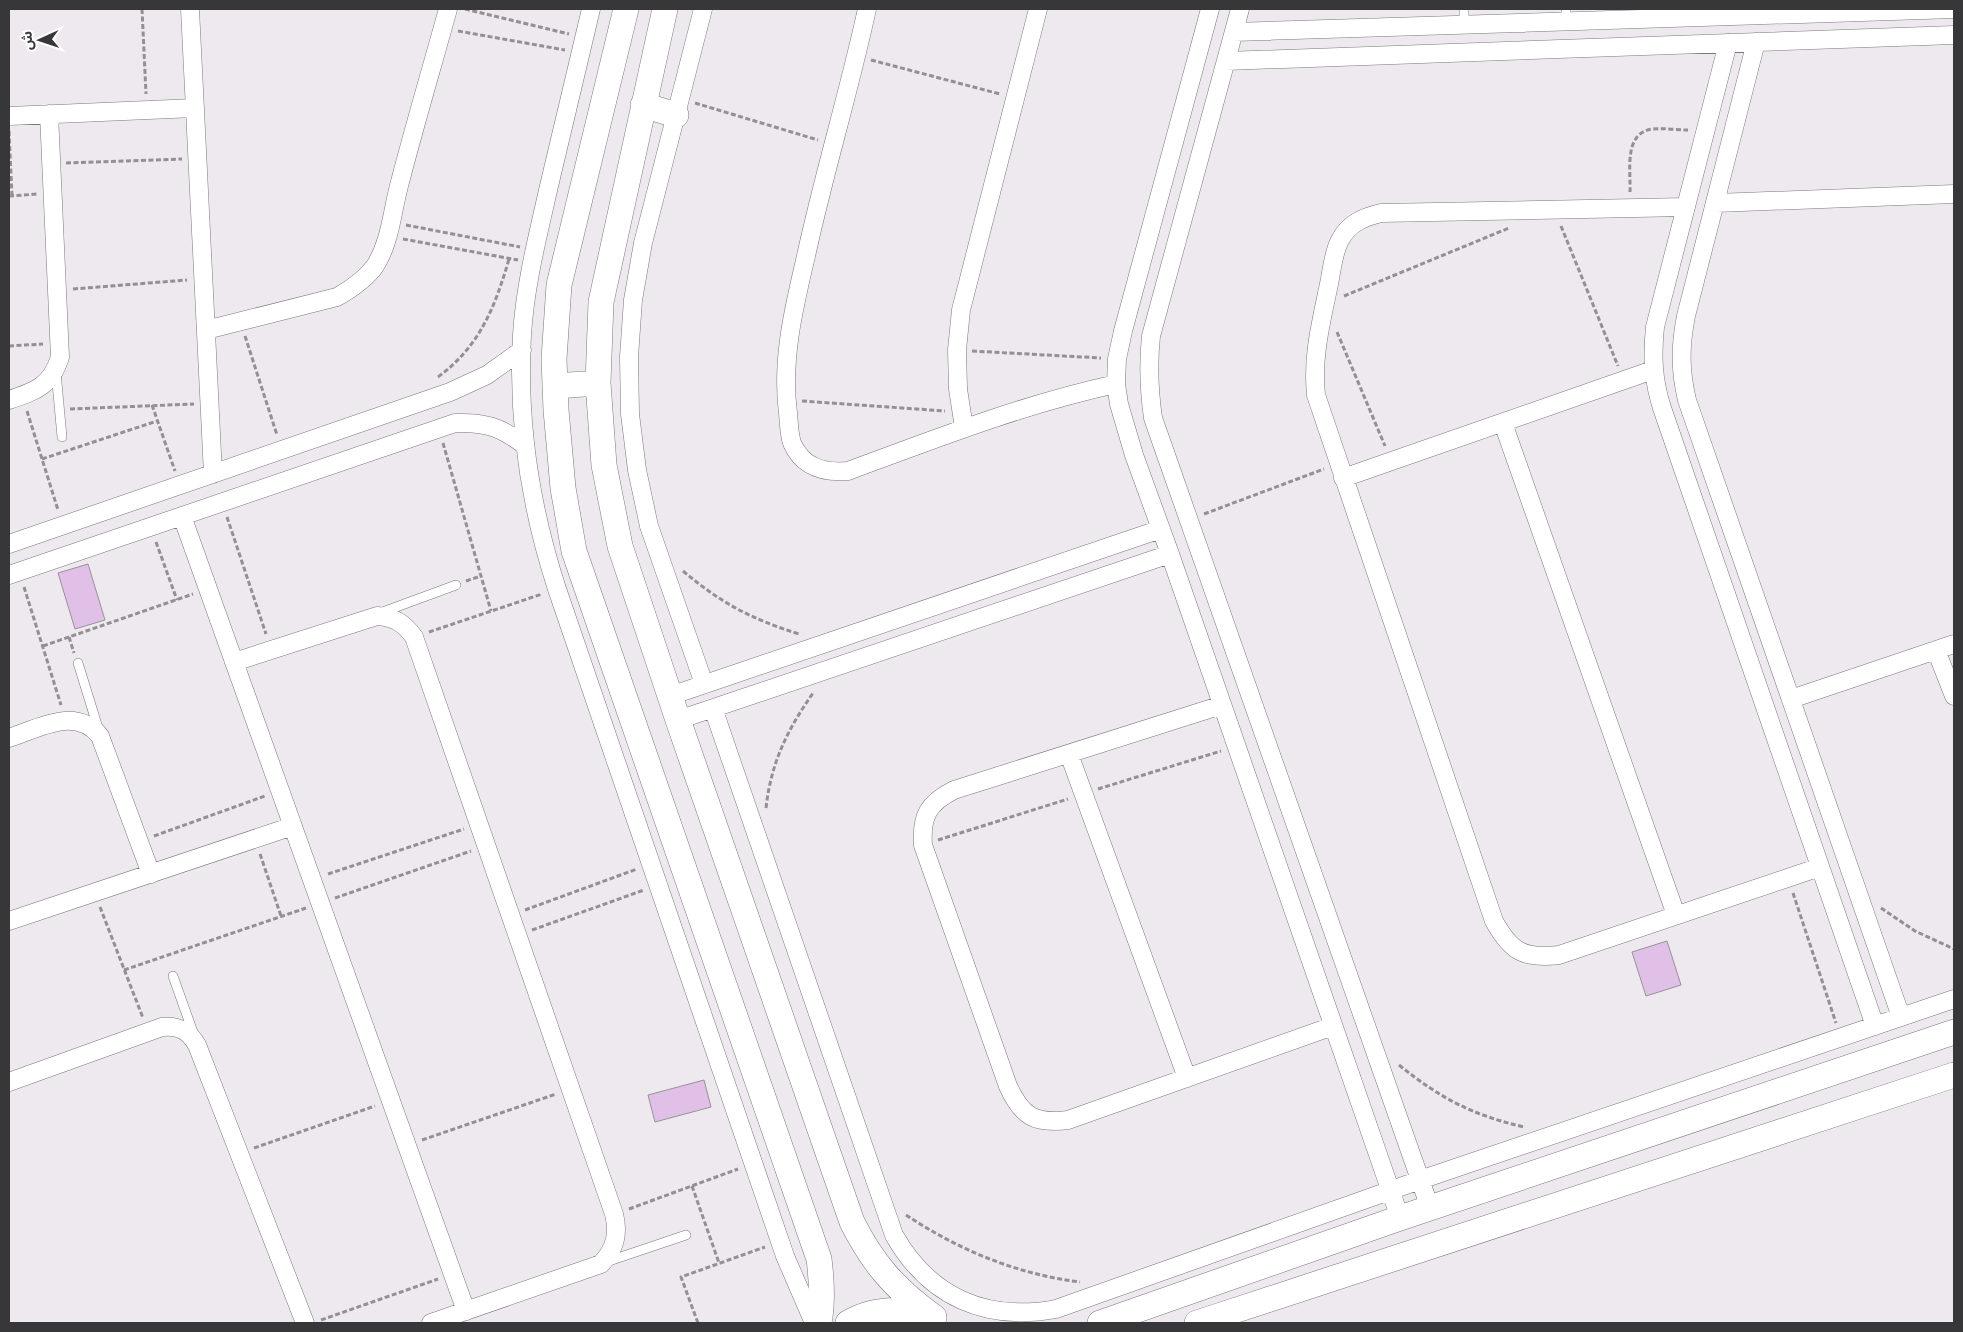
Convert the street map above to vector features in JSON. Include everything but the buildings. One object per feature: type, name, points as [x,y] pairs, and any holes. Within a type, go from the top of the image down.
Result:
[{"type":"street","points":[[190,9],[213,474]]},
{"type":"street","points":[[206,330],[336,297],[364,279],[374,266],[389,229],[401,176],[448,9]]},
{"type":"street","points":[[591,9],[533,256],[526,297],[522,350],[521,408],[524,445],[536,518],[556,589],[753,1164],[780,1242],[814,1323]]},
{"type":"street","points":[[626,9],[559,285],[554,359],[556,410],[563,488],[574,551],[812,1236],[819,1259],[822,1283],[822,1305],[819,1323]]},
{"type":"street","points":[[665,9],[601,302],[598,383],[604,465],[616,530],[678,720],[852,1222],[863,1245],[894,1285],[913,1302],[941,1320]]},
{"type":"street","points":[[703,9],[643,243],[633,300],[629,357],[630,414],[637,470],[649,526],[704,684]]},
{"type":"street","points":[[867,9],[857,56],[817,203],[790,326],[786,400],[792,442],[801,457],[814,468],[831,473],[848,471],[963,420],[1116,384]]},
{"type":"street","points":[[963,420],[958,389],[957,350],[961,310],[1038,9]]},
{"type":"street","points":[[1210,9],[1117,359],[1116,384],[1119,404],[1125,428],[1400,1218]]},
{"type":"street","points":[[1240,9],[1151,336],[1148,363],[1149,391],[1153,418],[1430,1208]]},
{"type":"street","points":[[1234,32],[1464,17],[1954,9]]},
{"type":"street","points":[[1226,61],[1954,35]]},
{"type":"street","points":[[1756,42],[1681,337],[1682,380],[1716,485],[1902,1017]]},
{"type":"street","points":[[1728,43],[1655,327],[1652,348],[1653,370],[1656,389],[1875,1026]]},
{"type":"street","points":[[643,105],[678,107]]},
{"type":"street","points":[[9,116],[195,108]]},
{"type":"street","points":[[15,398],[42,387],[56,369],[60,356],[49,114]]},
{"type":"street","points":[[1716,203],[1954,194]]},
{"type":"street","points":[[1686,207],[1381,213],[1364,217],[1351,226],[1340,239],[1335,255],[1315,348],[1314,372],[1316,395],[1340,471],[1494,921],[1504,939],[1520,951],[1539,957],[1559,955],[1820,867]]},
{"type":"street","points":[[9,544],[450,392],[487,375],[522,350]]},
{"type":"street","points":[[1340,471],[1391,461],[1653,370]]},
{"type":"street","points":[[555,386],[598,383]]},
{"type":"street","points":[[14,574],[455,423],[492,426],[509,434],[524,445]]},
{"type":"street","points":[[1503,423],[1676,916]]},
{"type":"street","points":[[1692,494],[1716,485]]},
{"type":"street","points":[[182,516],[466,1311]]},
{"type":"street","points":[[670,696],[1161,529]]},
{"type":"street","points":[[678,720],[1170,554]]},
{"type":"street","points":[[234,662],[368,617],[377,616],[395,619],[414,637],[614,1214],[617,1232],[616,1241],[607,1257],[600,1264],[431,1323]]},
{"type":"street","points":[[1197,633],[1225,623]]},
{"type":"street","points":[[1791,699],[1954,644]]},
{"type":"street","points":[[1936,650],[1954,696]]},
{"type":"street","points":[[1222,705],[946,794],[939,798],[927,811],[922,827],[923,845],[1008,1086],[1016,1104],[1030,1117],[1049,1122],[1068,1120],[1334,1026]]},
{"type":"street","points":[[713,708],[894,1235],[902,1250],[924,1276],[952,1296],[967,1303],[1002,1312],[1020,1314],[1056,1309],[1391,1192],[1420,1180],[1954,999]]},
{"type":"street","points":[[9,738],[66,720],[82,721],[95,730],[100,736],[151,874]]},
{"type":"street","points":[[1069,754],[1187,1078]]},
{"type":"street","points":[[9,921],[293,826]]},
{"type":"street","points":[[9,1082],[162,1027],[176,1027],[189,1033],[197,1045],[239,1153],[312,1322]]},
{"type":"street","points":[[1100,1323],[1400,1218],[1954,1032]]},
{"type":"street","points":[[1198,1323],[1954,1075]]},
{"type":"street","points":[[848,1323],[873,1313],[894,1310],[914,1311],[941,1320]]},
{"type":"lane","points":[[56,369],[62,437]]},
{"type":"lane","points":[[368,617],[456,585]]},
{"type":"lane","points":[[78,663],[100,736]]},
{"type":"lane","points":[[173,976],[197,1045]]},
{"type":"lane","points":[[600,1264],[686,1235]]},
{"type":"path","points":[[142,9],[146,110]]},
{"type":"path","points":[[465,9],[582,46]]},
{"type":"path","points":[[443,28],[582,46]]},
{"type":"path","points":[[857,56],[1016,98]]},
{"type":"path","points":[[678,107],[833,144]]},
{"type":"path","points":[[1630,208],[1632,148],[1634,140],[1638,135],[1652,129],[1706,130]]},
{"type":"path","points":[[9,130],[10,196],[53,194]]},
{"type":"path","points":[[52,164],[198,158]]},
{"type":"path","points":[[1554,210],[1624,380]]},
{"type":"path","points":[[1391,461],[1325,304],[1517,225]]},
{"type":"path","points":[[389,229],[533,256]]},
{"type":"path","points":[[389,229],[509,259],[533,256]]},
{"type":"path","points":[[434,380],[462,356],[488,319],[498,298],[509,259]]},
{"type":"path","points":[[58,290],[204,279]]},
{"type":"path","points":[[241,322],[282,450]]},
{"type":"path","points":[[9,346],[60,344]]},
{"type":"path","points":[[957,350],[1117,359]]},
{"type":"path","points":[[15,398],[42,459],[63,525]]},
{"type":"path","points":[[786,400],[963,420]]},
{"type":"path","points":[[60,410],[210,403]]},
{"type":"path","points":[[152,405],[180,485]]},
{"type":"path","points":[[42,459],[158,421]]},
{"type":"path","points":[[438,428],[491,611]]},
{"type":"path","points":[[1189,520],[1340,471]]},
{"type":"path","points":[[222,502],[272,650]]},
{"type":"path","points":[[151,527],[177,600]]},
{"type":"path","points":[[678,567],[712,595],[734,609],[766,624],[800,634],[834,640]]},
{"type":"path","points":[[14,574],[42,646],[66,720]]},
{"type":"path","points":[[42,646],[208,589]]},
{"type":"path","points":[[414,637],[556,589]]},
{"type":"path","points":[[765,813],[768,786],[779,752],[794,720],[814,691]]},
{"type":"path","points":[[139,841],[280,791]]},
{"type":"path","points":[[312,880],[479,824]]},
{"type":"path","points":[[255,839],[281,916]]},
{"type":"path","points":[[510,915],[650,864]]},
{"type":"path","points":[[1788,878],[1841,1038]]},
{"type":"path","points":[[518,936],[658,884]]},
{"type":"path","points":[[1856,885],[1884,910],[1915,931],[1954,949]]},
{"type":"path","points":[[94,893],[148,1032]]},
{"type":"path","points":[[1396,1063],[1425,1086],[1457,1105],[1491,1119],[1527,1128]]},
{"type":"path","points":[[407,1145],[570,1089]]},
{"type":"path","points":[[239,1153],[391,1100]]},
{"type":"path","points":[[614,1214],[753,1164]]},
{"type":"path","points":[[692,1186],[719,1263]]},
{"type":"path","points":[[880,1195],[928,1230],[980,1256],[1036,1274],[1084,1282]]},
{"type":"path","points":[[698,1323],[681,1277],[780,1242]]},
{"type":"path","points":[[312,1322],[453,1274]]}]
